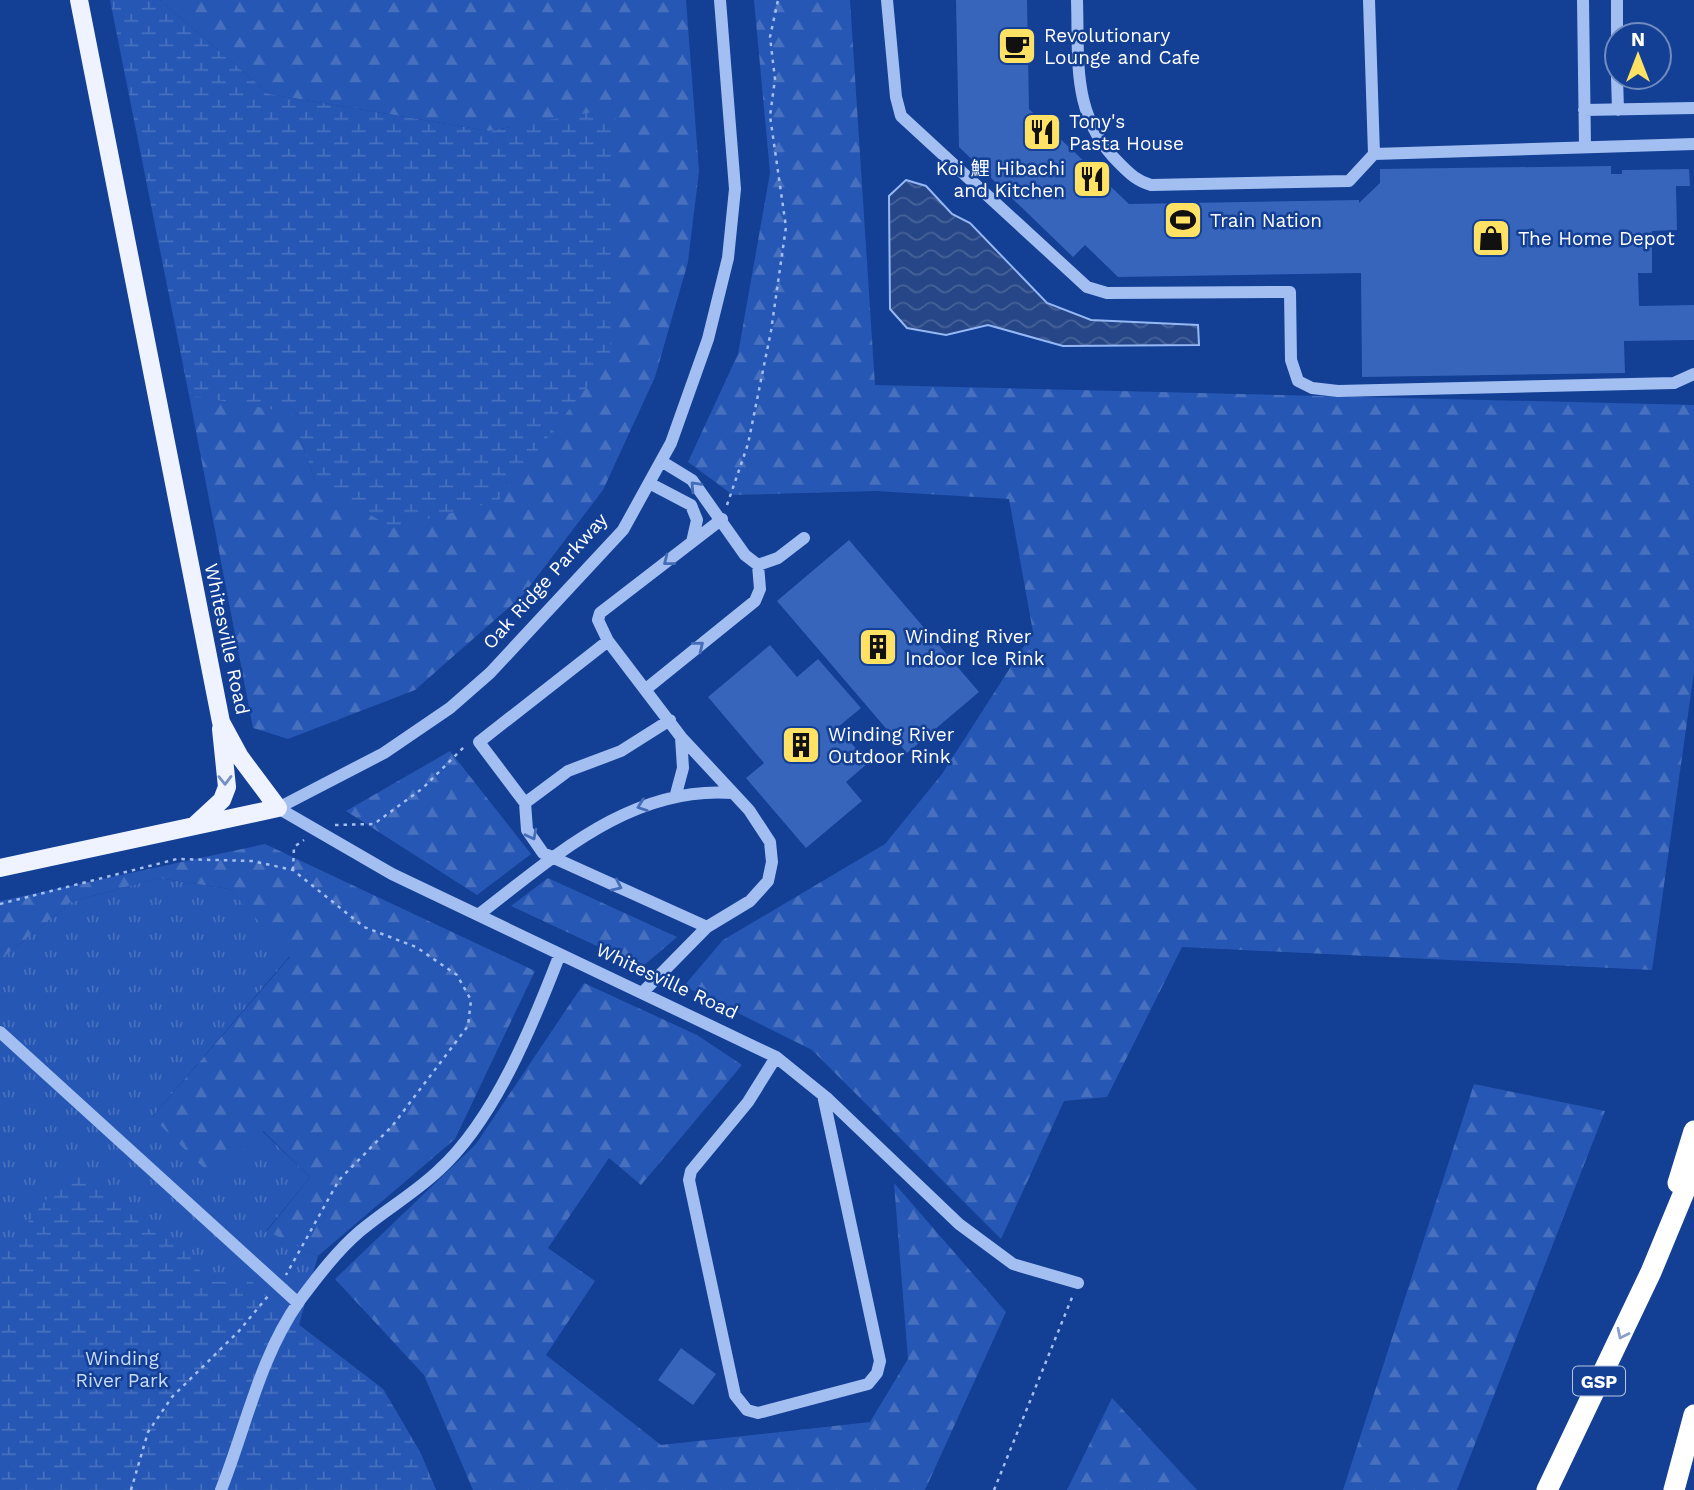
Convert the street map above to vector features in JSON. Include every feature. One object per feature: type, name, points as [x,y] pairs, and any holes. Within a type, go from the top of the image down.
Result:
[{"type":"highway","points":[[1651,1272],[1694,1131]]},
{"type":"highway","name":"GSP","points":[[1547,1490],[1651,1272],[1694,1168]]},
{"type":"highway","points":[[1674,1490],[1694,1415]]},
{"type":"main road","name":"Whitesville Road","points":[[79,0],[221,722],[240,757],[278,808]]},
{"type":"main road","points":[[194,825],[222,800],[227,787],[221,722]]},
{"type":"main road","name":"Oak Ridge Parkway","points":[[0,867],[278,808]]},
{"type":"street","name":"Oak Ridge Parkway","points":[[278,808],[384,752],[450,708],[490,673],[623,530],[671,443],[708,339],[728,258],[734,189],[720,0]]},
{"type":"street","points":[[887,0],[895,97],[901,116],[1087,287],[1107,293],[1290,292],[1291,360],[1298,381],[1312,388],[1338,391],[1674,383],[1694,374]]},
{"type":"street","points":[[1077,0],[1079,87],[1085,115],[1104,148],[1138,181],[1151,185],[1349,181],[1374,154],[1369,0]]},
{"type":"street","points":[[1583,0],[1585,146]]},
{"type":"street","points":[[1617,0],[1617,21]]},
{"type":"street","points":[[1617,91],[1618,110]]},
{"type":"street","points":[[1584,110],[1694,108]]},
{"type":"street","points":[[1374,154],[1694,144]]},
{"type":"street","points":[[646,689],[755,601],[760,589],[758,565],[745,555],[692,480],[661,461]]},
{"type":"street","points":[[649,483],[691,505],[697,520],[692,542]]},
{"type":"street","points":[[642,993],[707,927],[750,901],[768,881],[772,862],[770,842],[749,810],[698,752],[681,737],[670,719],[599,629],[600,613],[722,519]]},
{"type":"street","points":[[758,565],[778,558],[804,538]]},
{"type":"street","points":[[607,641],[480,742],[525,803],[527,830],[543,853],[555,856],[707,927]]},
{"type":"street","points":[[525,803],[568,771],[621,751],[670,719]]},
{"type":"street","points":[[676,794],[683,768],[681,737]]},
{"type":"street","points":[[478,915],[555,856],[626,812],[676,794],[704,791],[733,793]]},
{"type":"street","name":"Whitesville Road","points":[[278,808],[392,874],[776,1057],[823,1095],[959,1224],[1013,1264],[1078,1283]]},
{"type":"street","points":[[221,1490],[261,1375],[298,1303],[323,1269],[358,1233],[440,1170],[470,1137],[528,1036],[560,954]]},
{"type":"street","points":[[0,1032],[298,1303]]},
{"type":"street","points":[[776,1057],[748,1102],[691,1171],[689,1180],[735,1395],[747,1410],[758,1413],[868,1384],[877,1373],[880,1361],[823,1095]]},
{"type":"path","points":[[722,519],[748,443],[771,331],[786,227],[769,116],[775,79],[770,37],[778,0]]},
{"type":"path","points":[[293,870],[294,847],[319,830],[339,824],[373,824],[423,788],[472,739]]},
{"type":"path","points":[[0,904],[177,859],[253,861],[293,870],[364,927],[416,947],[457,975],[471,1000],[468,1026],[393,1125],[339,1180],[290,1270],[239,1331],[166,1406],[148,1432],[131,1490]]},
{"type":"path","points":[[994,1490],[1078,1283]]},
{"type":"green space","points":[[110,0],[160,0],[269,94],[489,131],[615,108],[610,357],[498,501],[392,528],[315,481],[292,413],[189,395]]},
{"type":"green space","points":[[160,0],[686,0],[699,171],[688,262],[655,377],[603,490],[523,595],[415,690],[288,739],[253,728],[189,395],[292,412],[315,481],[615,109],[489,131],[269,94]]},
{"type":"green space","points":[[754,0],[850,0],[875,385],[1694,405],[1694,672],[1652,970],[1182,947],[1107,1097],[1064,1101],[1001,1239],[812,1050],[684,986],[723,940],[885,844],[942,774],[1033,632],[1009,499],[876,491],[733,495],[688,462],[738,354],[770,173]]},
{"type":"green space","points":[[450,751],[531,854],[477,895],[346,811]]},
{"type":"green space","points":[[265,844],[535,971],[455,1139],[318,1256],[267,1231],[310,1177],[263,1131],[214,1178],[152,1117],[290,957],[230,889],[158,878],[71,902],[0,960],[0,901]]},
{"type":"green space","points":[[158,878],[230,889],[290,956],[152,1117],[262,1131],[310,1177],[267,1230],[318,1256],[299,1325],[383,1389],[420,1452],[436,1490],[0,1490],[0,960],[71,902]]},
{"type":"green space","points":[[548,878],[677,937],[642,967],[511,906]]},
{"type":"green space","points":[[584,983],[697,1035],[742,1065],[641,1185],[609,1158],[548,1248],[595,1281],[546,1355],[661,1445],[870,1422],[908,1359],[894,1183],[1006,1312],[925,1490],[473,1490],[424,1375],[335,1279],[476,1144]]},
{"type":"green space","points":[[1474,1084],[1605,1111],[1457,1490],[1343,1490]]},
{"type":"green space","name":"Winding River Park","points":[[75,1164],[151,1231],[184,1245],[207,1282],[251,1281],[299,1325],[383,1389],[420,1452],[436,1490],[0,1490],[0,1257]]},
{"type":"green space","points":[[1112,1398],[1197,1490],[1067,1490]]},
{"type":"water","points":[[906,180],[926,186],[952,214],[970,223],[1047,303],[1091,320],[1198,325],[1199,345],[1063,346],[988,325],[946,335],[907,328],[890,309],[889,196]]},
{"type":"building","points":[[956,0],[1027,0],[1029,109],[1129,204],[1359,200],[1359,203],[1380,183],[1380,169],[1611,166],[1611,174],[1622,174],[1622,170],[1689,169],[1690,186],[1676,186],[1677,230],[1652,231],[1652,273],[1638,273],[1639,306],[1694,305],[1694,340],[1624,341],[1625,373],[1362,377],[1361,273],[1118,277],[1085,245],[1073,257],[959,147]]},
{"type":"building","name":"Winding River Indoor Ice Rink","points":[[849,540],[979,692],[907,753],[777,601]]},
{"type":"building","name":"Winding River Outdoor Rink","points":[[770,645],[797,677],[818,659],[861,708],[838,727],[868,763],[846,782],[862,801],[806,848],[746,778],[764,763],[708,697]]},
{"type":"building","points":[[681,1348],[716,1374],[693,1405],[658,1380]]},
{"type":"place","name":"Revolutionary Lounge and Cafe","points":[[1017,46]]},
{"type":"place","name":"Tony's Pasta House","points":[[1042,132]]},
{"type":"place","name":"Koi 鯉 Hibachi and Kitchen","points":[[1092,179]]},
{"type":"place","name":"Train Nation","points":[[1183,220]]},
{"type":"place","name":"The Home Depot","points":[[1491,238]]},
{"type":"place","name":"Winding River Indoor Ice Rink","points":[[878,647]]},
{"type":"place","name":"Winding River Outdoor Rink","points":[[801,745]]}]
